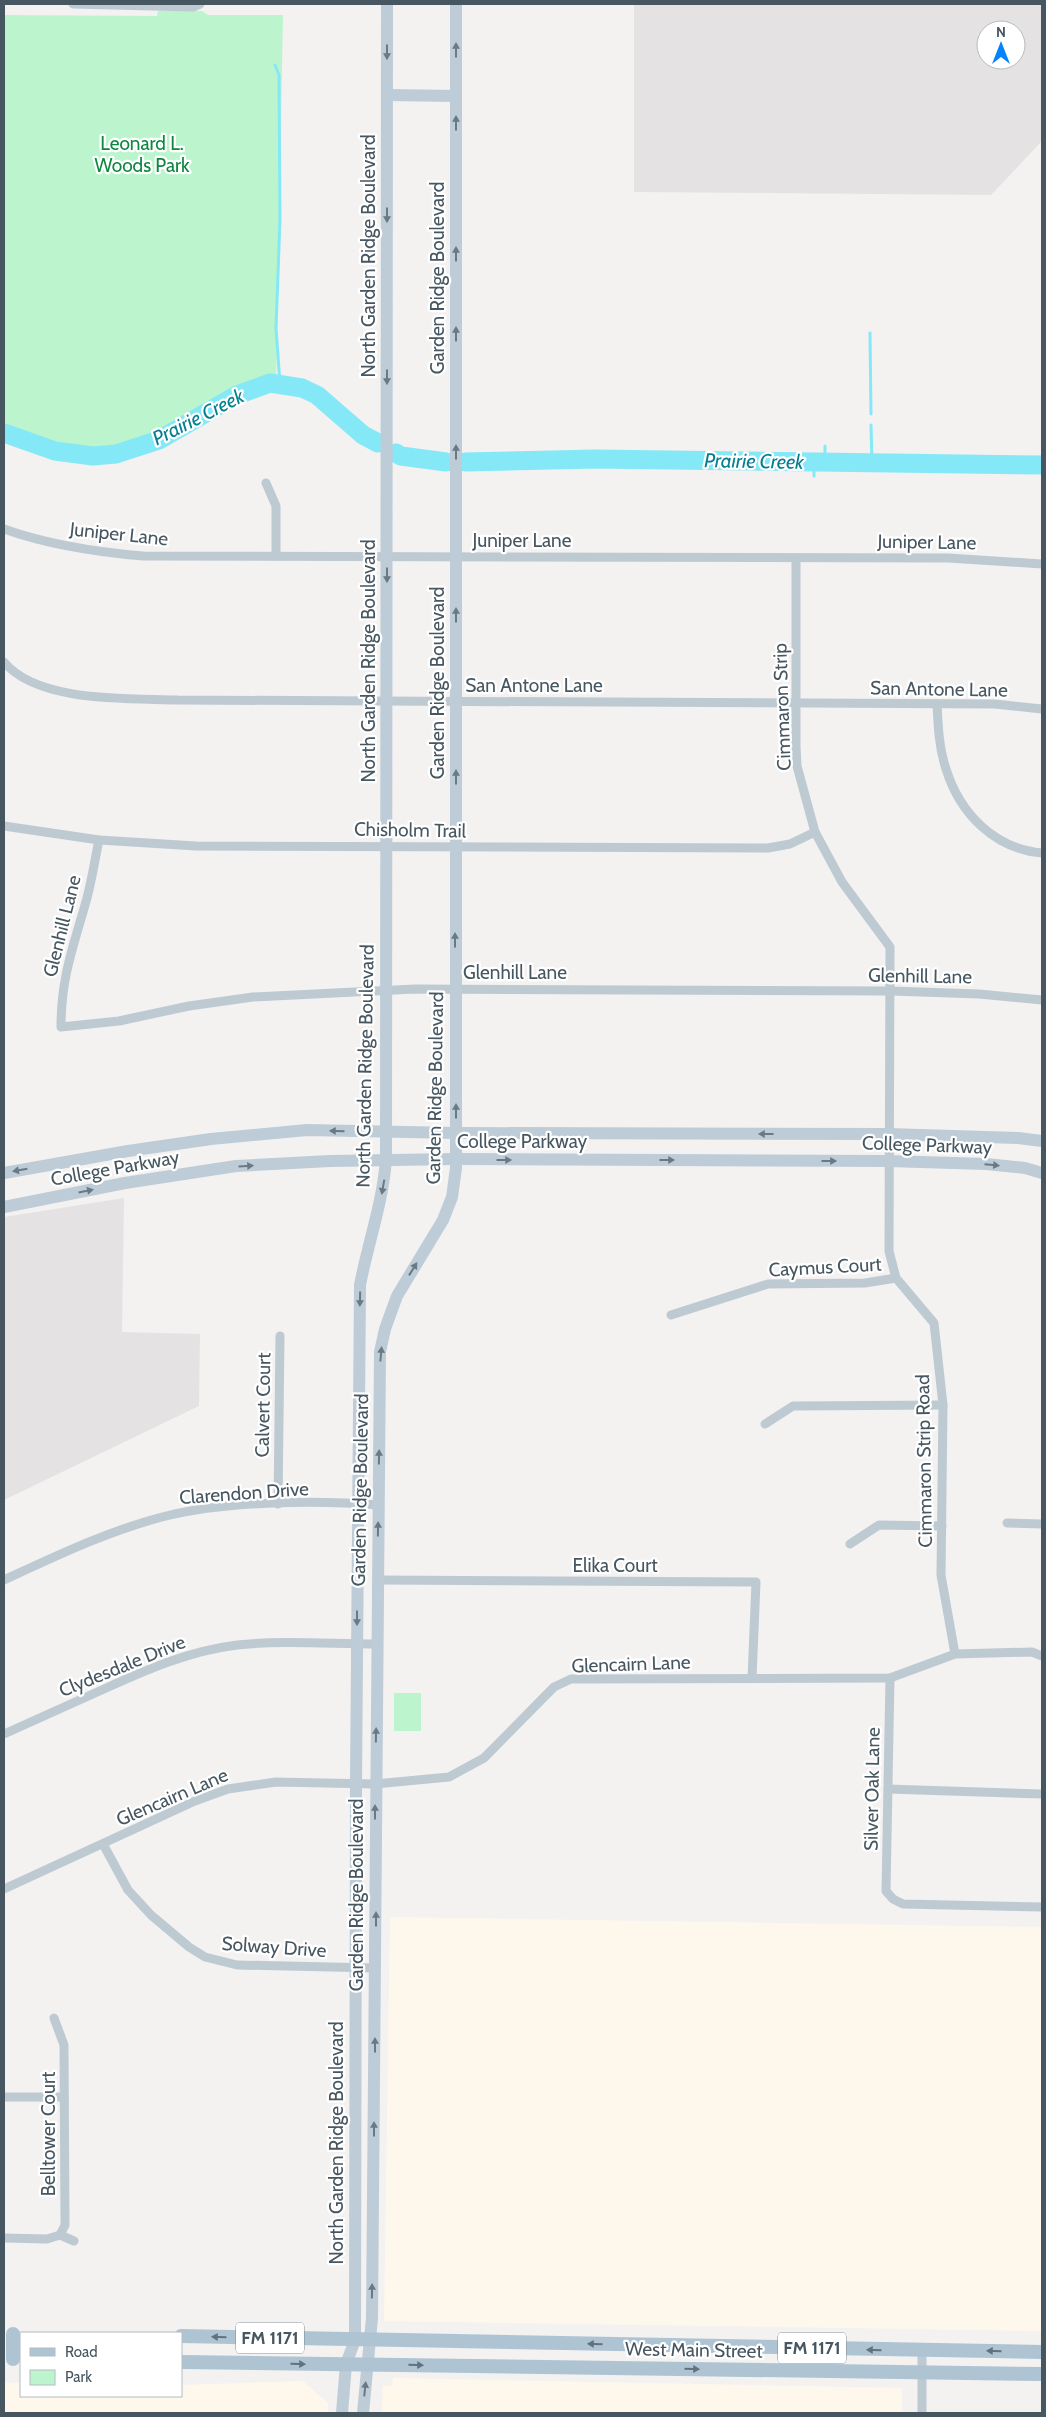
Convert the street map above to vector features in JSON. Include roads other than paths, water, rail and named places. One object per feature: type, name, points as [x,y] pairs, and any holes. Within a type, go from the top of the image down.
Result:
[{"type":"main road","name":"North Garden Ridge Boulevard","points":[[342,2413],[346,2364],[355,2340],[356,1784],[360,1285],[382,1195],[386,1159],[387,4]]},
{"type":"main road","name":"Garden Ridge Boulevard","points":[[363,2413],[371,2340],[380,1352],[385,1329],[397,1296],[443,1220],[455,1182],[456,1159],[456,4]]},
{"type":"main road","points":[[387,95],[456,96]]},
{"type":"main road","name":"College Parkway","points":[[4,1173],[211,1139],[308,1130],[456,1133],[888,1134],[1018,1138],[1042,1141]]},
{"type":"main road","name":"College Parkway","points":[[4,1207],[125,1183],[236,1166],[386,1159],[888,1161],[986,1164],[1025,1168],[1042,1173]]},
{"type":"main road","points":[[355,2088],[374,2088]]},
{"type":"main road","points":[[13,2334],[13,2359]]},
{"type":"main road","name":"FM 1171","points":[[182,2336],[355,2340]]},
{"type":"main road","name":"West Main Street","points":[[355,2340],[1042,2352]]},
{"type":"main road","points":[[644,2345],[644,2368]]},
{"type":"main road","name":"FM 1171","points":[[182,2362],[346,2364]]},
{"type":"main road","name":"West Main Street","points":[[346,2364],[1042,2374]]},
{"type":"street","points":[[74,4],[193,7],[200,4]]},
{"type":"street","points":[[266,483],[276,506],[276,556]]},
{"type":"street","name":"Juniper Lane","points":[[4,529],[26,537],[101,552],[143,556],[948,558],[1042,564]]},
{"type":"street","name":"Cimmaron Strip","points":[[796,558],[798,766],[815,832],[842,882],[890,947],[888,1161]]},
{"type":"street","name":"San Antone Lane","points":[[4,662],[24,679],[46,687],[111,698],[178,700],[995,704],[1042,709]]},
{"type":"street","points":[[937,704],[938,734],[946,770],[969,813],[991,835],[1004,844],[1018,849],[1042,853]]},
{"type":"street","name":"Chisholm Trail","points":[[4,826],[99,840],[196,846],[456,848],[768,848],[790,844],[815,832]]},
{"type":"street","name":"Glenhill Lane","points":[[99,840],[88,896],[67,963],[63,985],[61,1027],[120,1021],[189,1006],[253,997],[455,988],[890,991],[979,994],[1042,1000]]},
{"type":"street","name":"Cimmaron Strip Road","points":[[888,1161],[889,1251],[896,1278],[934,1323],[943,1405],[941,1575],[955,1654]]},
{"type":"street","name":"Caymus Court","points":[[671,1315],[768,1284],[865,1283],[896,1278]]},
{"type":"street","name":"Calvert Court","points":[[278,1504],[280,1336]]},
{"type":"street","points":[[765,1424],[793,1406],[943,1405]]},
{"type":"street","name":"Clarendon Drive","points":[[4,1580],[118,1532],[166,1516],[218,1508],[278,1504],[358,1504],[378,1506]]},
{"type":"street","points":[[1006,1523],[1042,1524]]},
{"type":"street","points":[[850,1544],[879,1525],[942,1526]]},
{"type":"street","name":"Elika Court","points":[[378,1580],[756,1582],[752,1678]]},
{"type":"street","name":"Clydesdale Drive","points":[[4,1734],[152,1667],[192,1654],[237,1645],[312,1641],[377,1644]]},
{"type":"street","name":"Glencairn Lane","points":[[4,1889],[195,1801],[236,1787],[276,1782],[375,1784],[449,1777],[484,1758],[554,1687],[571,1679],[890,1678],[955,1654],[1032,1652],[1042,1656]]},
{"type":"street","name":"Silver Oak Lane","points":[[890,1678],[886,1891],[893,1899],[903,1904],[1042,1907]]},
{"type":"street","points":[[888,1788],[1042,1794]]},
{"type":"street","name":"Solway Drive","points":[[104,1844],[128,1890],[159,1921],[205,1958],[237,1964],[375,1968]]},
{"type":"street","name":"Belltower Court","points":[[54,2018],[64,2045],[65,2225],[60,2235]]},
{"type":"street","points":[[4,2097],[64,2097]]},
{"type":"street","points":[[4,2238],[47,2239],[60,2235],[74,2241]]},
{"type":"street","points":[[922,2351],[922,2413]]},
{"type":"waterway","points":[[275,65],[279,75],[280,220],[276,328],[280,384]]},
{"type":"waterway","points":[[870,333],[871,414]]},
{"type":"waterway","name":"Prairie Creek","points":[[4,433],[55,451],[93,456],[116,454],[159,440],[237,395],[270,383],[302,388],[317,395],[363,435],[378,443]]},
{"type":"waterway","points":[[871,425],[872,463]]},
{"type":"waterway","points":[[825,446],[825,462]]},
{"type":"waterway","name":"Prairie Creek","points":[[396,453],[401,456],[446,462]]},
{"type":"waterway","name":"Prairie Creek","points":[[465,462],[595,459],[1042,465]]},
{"type":"waterway","points":[[814,462],[814,476]]},
{"type":"park label","name":"Leonard L. Woods Park","points":[[142,154]]}]
